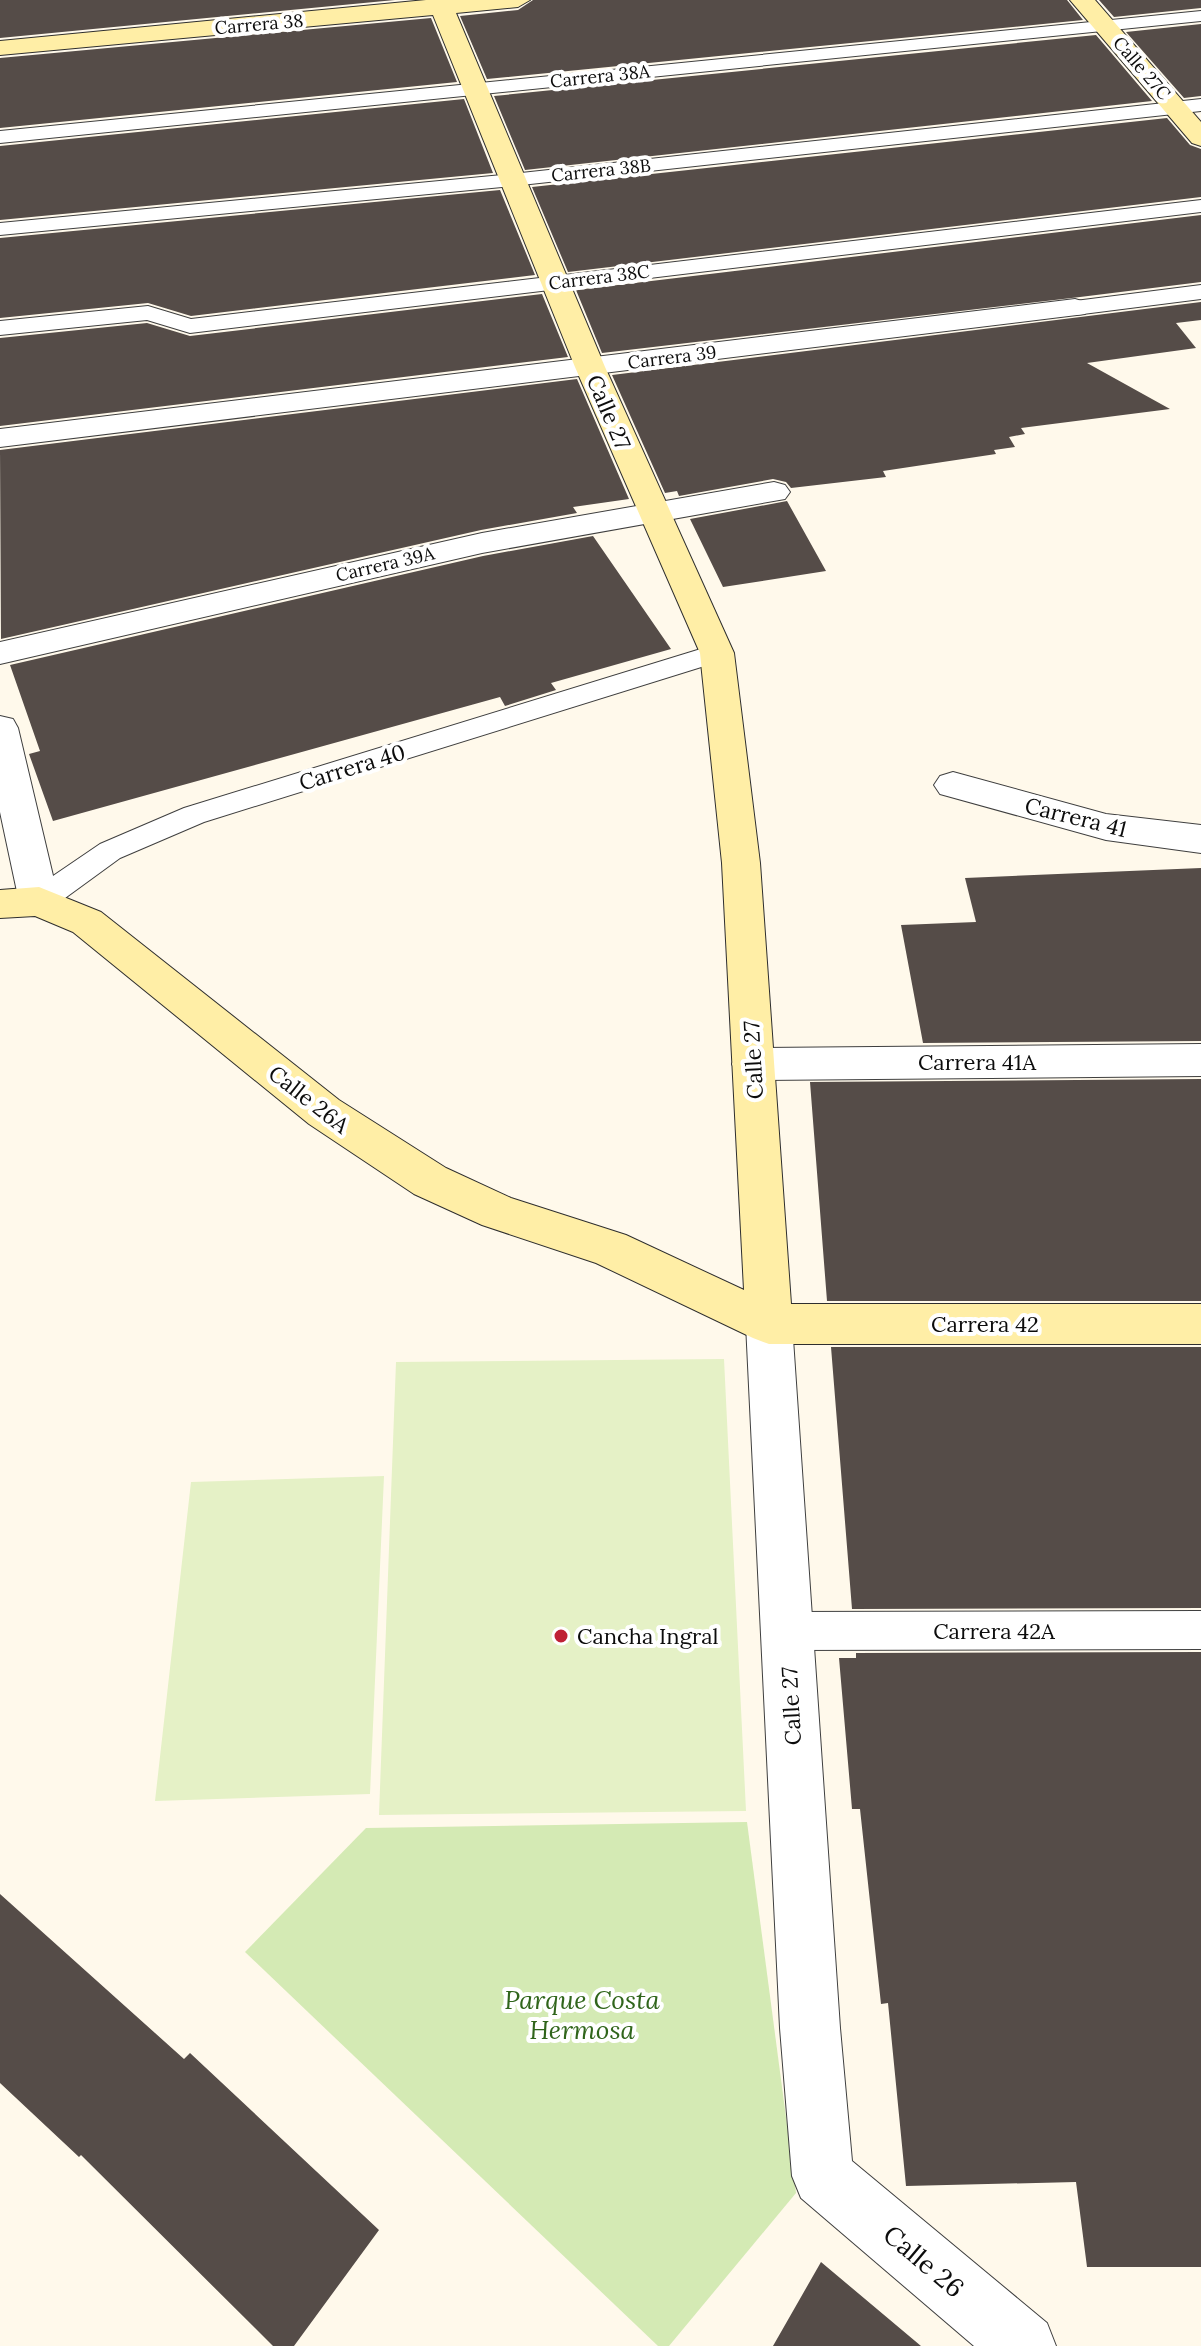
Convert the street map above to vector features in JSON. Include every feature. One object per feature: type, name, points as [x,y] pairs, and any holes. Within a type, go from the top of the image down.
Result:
[{"type":"street","name":"Carrera 38","points":[[0,48],[440,4],[518,0]]},
{"type":"street","name":"Calle 27C","points":[[1082,0],[1201,138]]},
{"type":"street","name":"Calle 27","points":[[440,4],[478,89],[512,180],[590,367],[717,653],[741,863],[810,2028],[823,2176]]},
{"type":"street","name":"Carrera 39","points":[[0,438],[1075,308]]},
{"type":"street","name":"Carrera 39A","points":[[0,653],[482,542],[651,509],[774,492]]},
{"type":"street","points":[[0,728],[19,903]]},
{"type":"street","name":"Carrera 41","points":[[953,785],[1106,827],[1201,839]]},
{"type":"street","name":"Calle 26A","points":[[19,903],[87,922],[324,1112],[430,1181],[498,1212],[610,1249],[769,1324]]},
{"type":"street","name":"Carrera 41A","points":[[753,1064],[1201,1060]]},
{"type":"street","name":"Carrera 42","points":[[769,1324],[1201,1324]]},
{"type":"street","name":"Calle 26","points":[[823,2176],[1024,2346]]},
{"type":"lane","name":"Carrera 38A","points":[[0,137],[1201,16]]},
{"type":"lane","name":"Carrera 38B","points":[[0,229],[512,180],[1201,105]]},
{"type":"lane","name":"Carrera 38C","points":[[0,328],[148,313],[190,326],[1201,206]]},
{"type":"lane","name":"Carrera 39","points":[[1075,308],[1201,292]]},
{"type":"lane","name":"Carrera 40","points":[[19,903],[110,851],[194,815],[717,653]]},
{"type":"lane","name":"Carrera 42A","points":[[786,1631],[1201,1630]]},
{"type":"green space","name":"Cancha Ingral","points":[[724,1359],[746,1811],[379,1815],[396,1362]]},
{"type":"green space","points":[[384,1476],[370,1794],[155,1801],[191,1482]]},
{"type":"green space","name":"Parque Costa Hermosa","points":[[747,1822],[796,2193],[669,2346],[658,2346],[245,1952],[366,1828]]},
{"type":"building","points":[[0,0],[395,0],[0,38]]},
{"type":"building","points":[[533,0],[1067,0],[1083,20],[487,79],[460,16],[518,10]]},
{"type":"building","points":[[1099,0],[1201,0],[1201,8],[1114,17]]},
{"type":"building","points":[[431,18],[457,82],[0,128],[0,58]]},
{"type":"building","points":[[1201,24],[1201,96],[1184,98],[1126,32]]},
{"type":"building","points":[[1096,35],[1152,101],[525,170],[494,96]]},
{"type":"building","points":[[464,99],[493,173],[0,220],[0,146]]},
{"type":"building","points":[[1167,118],[1190,145],[1201,149],[1201,197],[568,272],[532,187]]},
{"type":"building","points":[[500,190],[535,275],[191,316],[148,303],[0,318],[0,238]]},
{"type":"building","points":[[1201,215],[1201,282],[1080,297],[602,353],[576,290]]},
{"type":"building","points":[[542,294],[568,357],[0,426],[0,338],[147,323],[190,336]]},
{"type":"building","points":[[1201,302],[1201,320],[1176,323],[1196,348],[1087,363],[1170,409],[1021,428],[1025,434],[1009,437],[1015,447],[994,450],[996,454],[883,471],[886,477],[791,488],[786,482],[773,479],[679,496],[677,491],[665,493],[612,375]]},
{"type":"building","points":[[577,379],[629,499],[573,507],[577,513],[481,530],[1,639],[0,450]]},
{"type":"building","points":[[787,501],[826,571],[723,587],[690,519]]},
{"type":"building","points":[[593,536],[671,649],[551,683],[556,690],[505,706],[500,697],[53,821],[29,754],[40,751],[10,665],[483,556]]},
{"type":"building","points":[[1201,868],[1201,1041],[923,1043],[901,925],[976,922],[965,878]]},
{"type":"building","points":[[1201,1079],[1201,1301],[827,1301],[810,1082]]},
{"type":"building","points":[[831,1347],[1201,1347],[1201,1608],[852,1609]]},
{"type":"building","points":[[1201,1652],[1201,2267],[1087,2267],[1076,2182],[906,2186],[888,2003],[881,2004],[860,1809],[852,1809],[839,1658],[856,1658],[856,1653]]},
{"type":"building","points":[[0,1894],[184,2059],[190,2053],[379,2230],[294,2346],[273,2346],[81,2155],[79,2157],[0,2083]]},
{"type":"building","points":[[821,2262],[921,2346],[773,2346]]},
{"type":"place","name":"Cancha Ingral","points":[[561,1636]]}]
